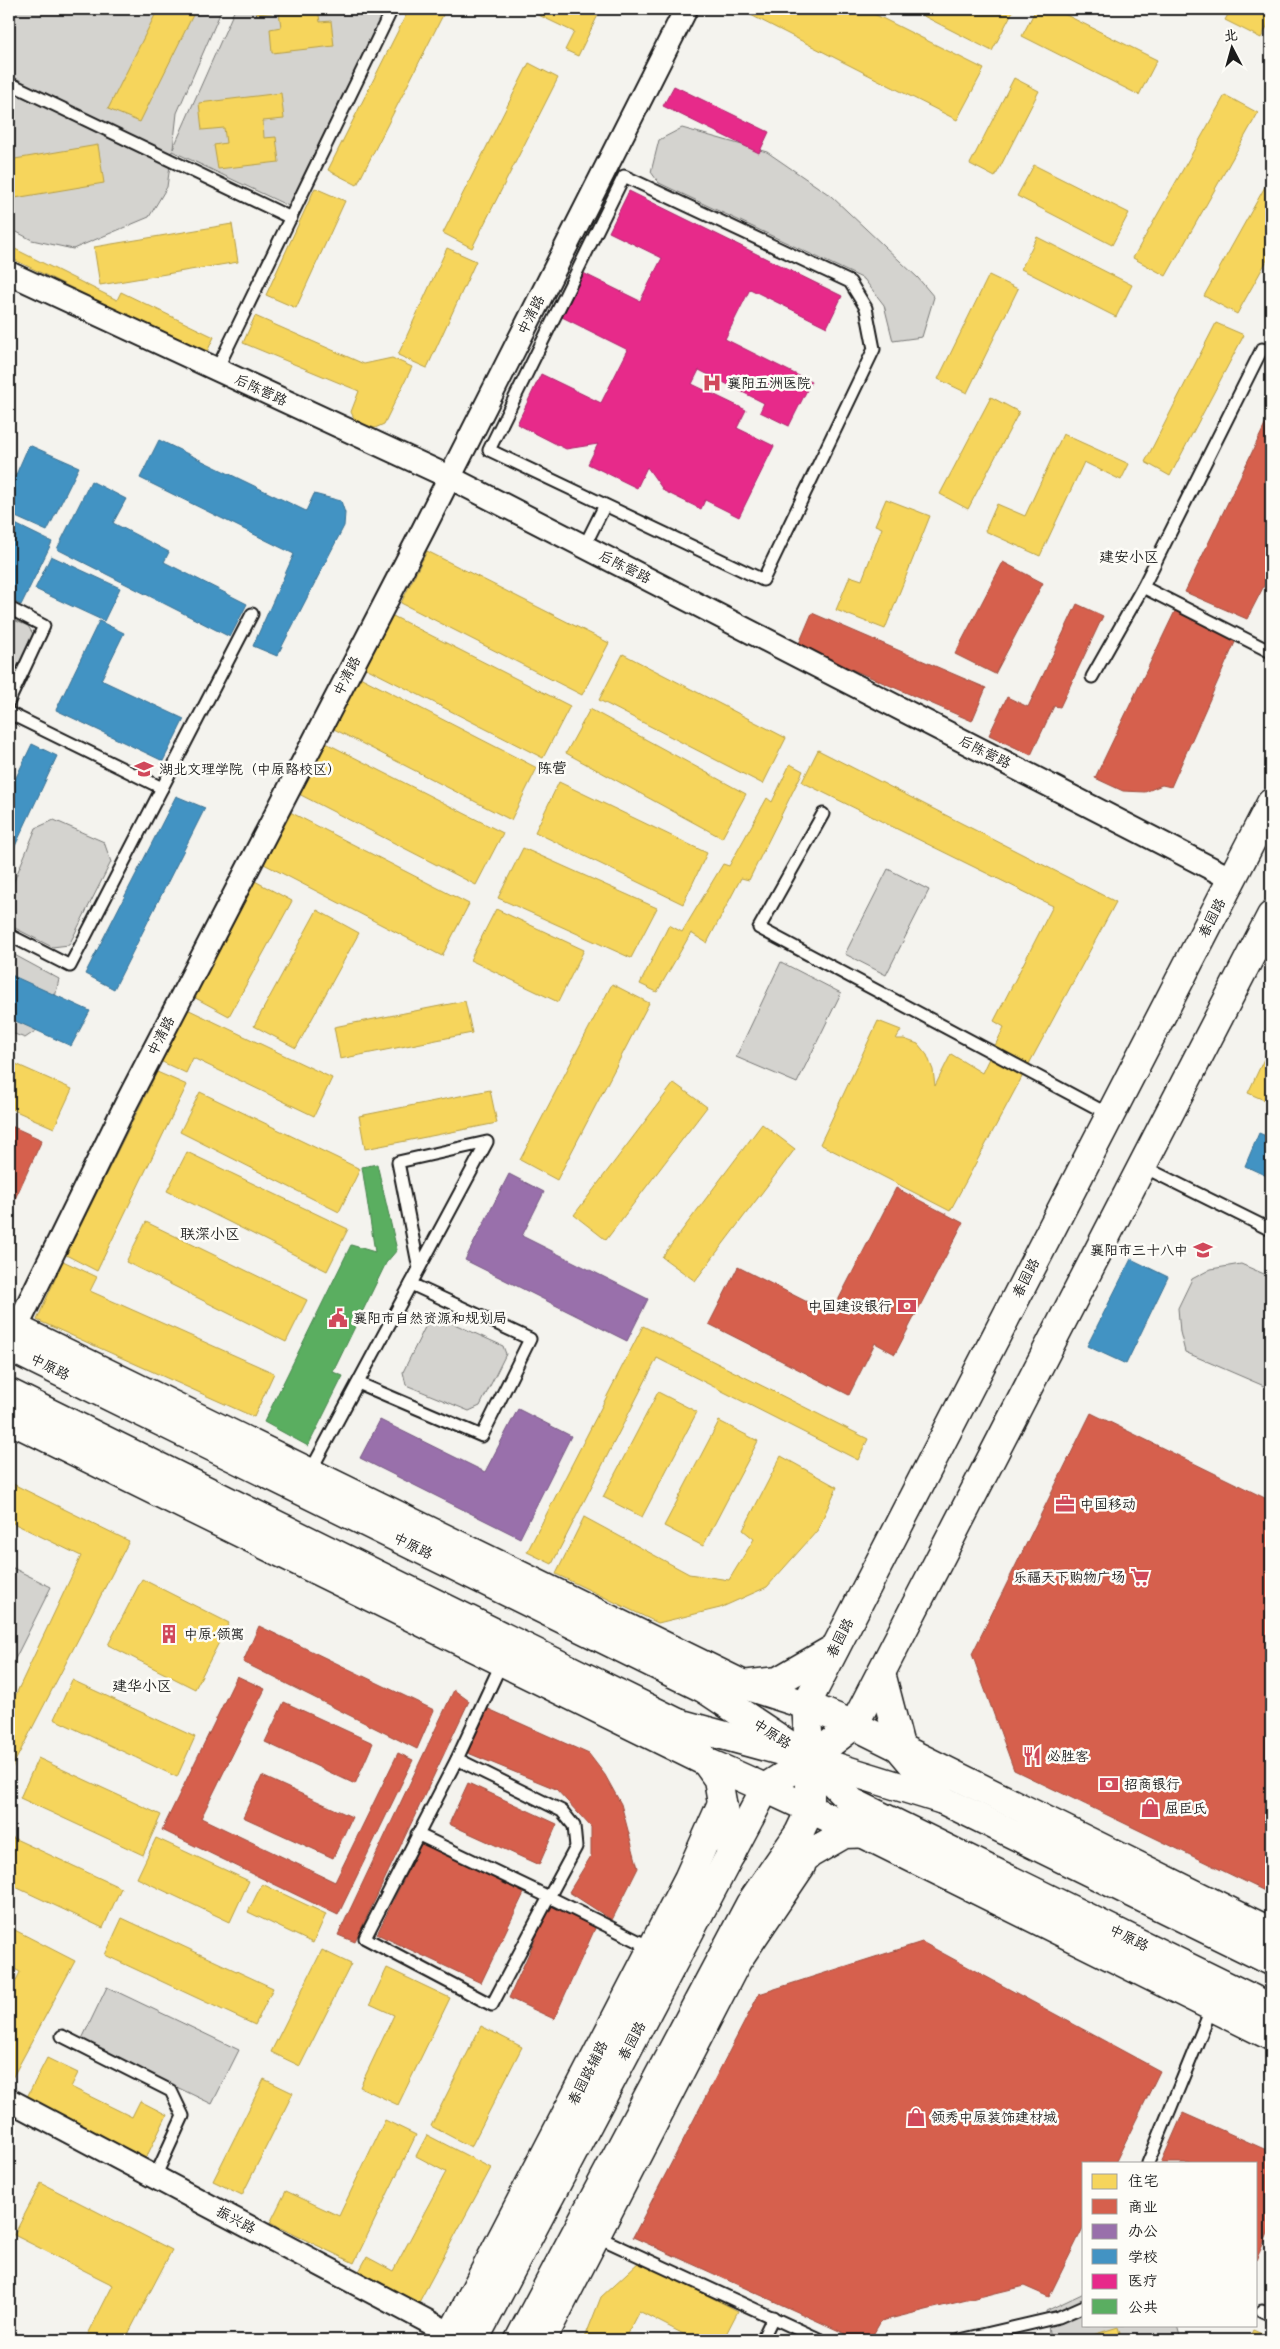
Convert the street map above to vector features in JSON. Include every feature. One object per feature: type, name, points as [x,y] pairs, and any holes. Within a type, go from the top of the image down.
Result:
[{"type":"main road","name":"春园路","points":[[806,1705],[1271,803]]},
{"type":"main road","name":"春园路","points":[[460,2339],[731,1854],[766,1787],[810,1759],[854,1725],[1271,916]]},
{"type":"main road","points":[[11,1336],[310,1472],[744,1685],[806,1705],[854,1725],[1271,1932]]},
{"type":"main road","name":"中原路","points":[[11,1336],[705,1689],[810,1759],[852,1802],[1271,2008]]},
{"type":"main road","name":"中原路","points":[[9,1393],[678,1723],[810,1759],[943,1800],[1271,1961]]},
{"type":"main road","points":[[9,1419],[706,1762],[766,1787],[810,1810],[864,1834],[1271,2036]]},
{"type":"main road","points":[[705,1689],[778,1681],[835,1648]]},
{"type":"main road","points":[[881,1672],[901,1750],[943,1800]]},
{"type":"main road","points":[[519,2340],[750,1904],[799,1832],[810,1810],[810,1759],[806,1705]]},
{"type":"main road","points":[[678,1723],[718,1779],[731,1854]]},
{"type":"main road","name":"春园路辅路","points":[[460,2339],[652,1948],[688,1879],[722,1803]]},
{"type":"main road","points":[[750,1904],[811,1853],[844,1834],[913,1832]]},
{"type":"main road","points":[[542,2340],[737,1961],[811,1853]]},
{"type":"street","name":"中清路","points":[[11,1336],[127,1102],[449,477],[686,9]]},
{"type":"street","name":"后陈营路","points":[[9,273],[449,477],[1232,879]]},
{"type":"street","name":"振兴路","points":[[9,2100],[460,2339]]},
{"type":"lane","points":[[217,370],[392,9]]},
{"type":"lane","points":[[9,83],[291,218]]},
{"type":"lane","points":[[624,176],[850,282],[866,308],[874,349],[763,580],[605,505],[489,450],[624,176]]},
{"type":"lane","points":[[1092,677],[1143,587],[1262,349]]},
{"type":"lane","points":[[584,547],[605,505]]},
{"type":"lane","points":[[1143,587],[1271,652]]},
{"type":"lane","points":[[9,608],[44,626],[9,701]]},
{"type":"lane","points":[[9,936],[70,966],[252,614]]},
{"type":"lane","points":[[9,713],[162,788]]},
{"type":"lane","points":[[823,814],[760,928],[1110,1115]]},
{"type":"lane","points":[[310,1472],[488,1142],[398,1162],[419,1269]]},
{"type":"lane","points":[[1142,1166],[1271,1230]]},
{"type":"lane","points":[[358,1383],[482,1436],[530,1339],[411,1284]]},
{"type":"lane","points":[[457,1759],[562,1812],[574,1826],[576,1847],[492,2005],[365,1938],[457,1759],[502,1662]]},
{"type":"lane","points":[[417,1834],[652,1948]]},
{"type":"lane","points":[[1148,2162],[1212,2007]]},
{"type":"lane","points":[[62,2036],[171,2091],[183,2116],[155,2177]]},
{"type":"lane","points":[[596,2236],[821,2340]]},
{"type":"lane","points":[[960,2340],[983,2338],[1059,2317],[1082,2307]]},
{"type":"lane","points":[[762,2340],[773,2317]]},
{"type":"shaded area","points":[[9,9],[222,9],[177,113],[173,149],[235,9],[392,9],[295,209],[172,151],[167,187],[149,217],[73,249],[32,240],[9,228]]},
{"type":"shaded area","points":[[682,128],[767,152],[831,196],[918,278],[934,297],[922,337],[893,341],[884,305],[864,279],[659,183],[651,172],[659,140]]},
{"type":"shaded area","points":[[9,618],[28,626],[35,637],[9,689]]},
{"type":"shaded area","points":[[54,820],[104,842],[111,862],[69,945],[52,947],[9,925],[9,893],[36,828]]},
{"type":"shaded area","points":[[888,869],[929,890],[886,975],[845,954]]},
{"type":"shaded area","points":[[9,952],[59,979],[50,1021],[25,1038],[9,1032]]},
{"type":"shaded area","points":[[781,962],[841,993],[797,1083],[736,1057]]},
{"type":"shaded area","points":[[1241,1264],[1271,1277],[1271,1389],[1185,1352],[1180,1332],[1178,1308],[1192,1279],[1211,1269]]},
{"type":"shaded area","points":[[439,1317],[503,1346],[506,1354],[480,1406],[469,1411],[406,1385],[403,1372],[429,1319]]},
{"type":"shaded area","points":[[9,1566],[51,1587],[9,1671]]},
{"type":"shaded area","points":[[107,1987],[239,2050],[212,2104],[81,2041]]},
{"type":"shaded area","points":[[1082,2294],[1082,2326],[1177,2326],[1181,2340],[1050,2340],[1046,2311]]},
{"type":"building: 住宅","points":[[158,9],[196,9],[140,122],[108,109]]},
{"type":"building: 住宅","points":[[257,9],[318,9],[320,22],[331,21],[334,46],[272,53],[270,29],[281,27],[279,12],[257,14]]},
{"type":"building: 住宅","points":[[409,9],[431,9],[443,15],[357,185],[328,170]]},
{"type":"building: 住宅","points":[[526,9],[601,9],[578,56],[565,50],[574,32]]},
{"type":"building: 住宅","points":[[739,9],[864,9],[984,69],[957,120]]},
{"type":"building: 住宅","points":[[910,9],[1014,9],[992,51]]},
{"type":"building: 住宅","points":[[1036,9],[1054,9],[1157,60],[1139,95],[1022,36]]},
{"type":"building: 住宅","points":[[1231,9],[1271,9],[1271,19],[1261,38],[1225,20]]},
{"type":"building: 住宅","points":[[529,63],[558,78],[472,248],[443,233]]},
{"type":"building: 住宅","points":[[1014,78],[1039,91],[995,177],[970,164]]},
{"type":"building: 住宅","points":[[281,93],[284,119],[263,121],[264,138],[276,137],[279,162],[218,169],[214,145],[226,143],[224,128],[202,130],[199,103]]},
{"type":"building: 住宅","points":[[1225,95],[1258,113],[1166,276],[1133,258]]},
{"type":"building: 住宅","points":[[98,145],[104,183],[9,199],[9,160]]},
{"type":"building: 住宅","points":[[1034,165],[1129,213],[1112,245],[1017,196]]},
{"type":"building: 住宅","points":[[1271,176],[1271,253],[1237,314],[1204,296]]},
{"type":"building: 住宅","points":[[315,188],[345,201],[296,308],[266,295]]},
{"type":"building: 住宅","points":[[232,224],[238,262],[100,285],[94,247]]},
{"type":"building: 住宅","points":[[1037,237],[1132,285],[1116,317],[1021,269]]},
{"type":"building: 住宅","points":[[9,246],[117,300],[121,292],[214,337],[206,354],[9,257]]},
{"type":"building: 住宅","points":[[447,248],[476,261],[427,368],[398,355]]},
{"type":"building: 住宅","points":[[989,275],[1018,289],[967,393],[938,379]]},
{"type":"building: 住宅","points":[[255,316],[364,364],[392,358],[412,367],[384,424],[375,428],[356,422],[351,412],[359,391],[243,343]]},
{"type":"building: 住宅","points":[[1216,323],[1244,335],[1170,476],[1145,462]]},
{"type":"building: 住宅","points":[[991,397],[1019,412],[968,509],[940,494]]},
{"type":"building: 住宅","points":[[1063,434],[1129,464],[1121,480],[1084,462],[1040,556],[985,531],[997,504],[1025,516]]},
{"type":"building: 住宅","points":[[886,499],[930,516],[885,629],[836,610],[850,576],[862,580],[882,528],[875,525]]},
{"type":"building: 住宅","points":[[427,551],[609,643],[582,695],[401,603]]},
{"type":"building: 住宅","points":[[389,614],[570,706],[543,758],[362,666]]},
{"type":"building: 住宅","points":[[623,654],[786,738],[763,784],[599,700]]},
{"type":"building: 住宅","points":[[356,675],[537,768],[511,820],[330,727]]},
{"type":"building: 住宅","points":[[590,709],[746,794],[722,838],[566,753]]},
{"type":"building: 住宅","points":[[322,741],[503,833],[476,885],[295,792]]},
{"type":"building: 住宅","points":[[818,750],[1116,902],[950,1211],[820,1144],[878,1021],[901,1030],[896,1039],[904,1039],[918,1044],[927,1055],[933,1070],[935,1086],[951,1054],[982,1073],[1004,1027],[994,1021],[1053,906],[802,782]]},
{"type":"building: 住宅","points":[[790,764],[803,771],[749,880],[741,878],[707,943],[691,933],[657,992],[640,984],[669,925],[682,932],[723,864],[729,866],[767,798],[772,802]]},
{"type":"building: 住宅","points":[[559,782],[707,853],[683,904],[535,832]]},
{"type":"building: 住宅","points":[[288,811],[469,904],[442,956],[262,863]]},
{"type":"building: 住宅","points":[[523,848],[657,908],[631,958],[498,898]]},
{"type":"building: 住宅","points":[[251,879],[292,901],[229,1016],[188,994]]},
{"type":"building: 住宅","points":[[496,909],[584,950],[558,1002],[470,960]]},
{"type":"building: 住宅","points":[[317,910],[359,933],[296,1048],[254,1026]]},
{"type":"building: 住宅","points":[[612,984],[649,1003],[557,1180],[520,1160]]},
{"type":"building: 住宅","points":[[465,1001],[472,1033],[340,1059],[334,1027]]},
{"type":"building: 住宅","points":[[183,1007],[332,1078],[314,1116],[193,1058],[186,1073],[158,1060]]},
{"type":"building: 住宅","points":[[1271,1044],[1271,1103],[1248,1093]]},
{"type":"building: 住宅","points":[[9,1061],[72,1089],[54,1128],[9,1108]]},
{"type":"building: 住宅","points":[[157,1072],[187,1085],[97,1271],[66,1255]]},
{"type":"building: 住宅","points":[[674,1083],[707,1107],[606,1240],[574,1215]]},
{"type":"building: 住宅","points":[[490,1090],[497,1123],[365,1149],[359,1116]]},
{"type":"building: 住宅","points":[[200,1092],[360,1169],[339,1212],[180,1132]]},
{"type":"building: 住宅","points":[[762,1124],[795,1149],[695,1281],[662,1257]]},
{"type":"building: 住宅","points":[[187,1152],[348,1229],[327,1271],[167,1191]]},
{"type":"building: 住宅","points":[[146,1222],[307,1300],[286,1342],[126,1262]]},
{"type":"building: 住宅","points":[[63,1261],[97,1277],[90,1291],[274,1373],[254,1417],[37,1320]]},
{"type":"building: 住宅","points":[[643,1326],[868,1439],[858,1460],[657,1358],[552,1564],[527,1552]]},
{"type":"building: 住宅","points":[[658,1392],[697,1412],[642,1517],[603,1497]]},
{"type":"building: 住宅","points":[[719,1421],[758,1441],[703,1546],[664,1526]]},
{"type":"building: 住宅","points":[[781,1456],[837,1487],[817,1531],[767,1587],[720,1608],[658,1623],[556,1574],[584,1517],[689,1574],[729,1580],[754,1539],[743,1530]]},
{"type":"building: 住宅","points":[[9,1482],[129,1541],[9,1773],[9,1709],[81,1556],[9,1521]]},
{"type":"building: 住宅","name":"中原·领寓","points":[[142,1579],[229,1623],[195,1689],[108,1645]]},
{"type":"building: 住宅","points":[[72,1680],[195,1737],[177,1777],[54,1719]]},
{"type":"building: 住宅","points":[[38,1758],[161,1815],[143,1855],[20,1798]]},
{"type":"building: 住宅","points":[[9,1836],[121,1888],[103,1928],[9,1884]]},
{"type":"building: 住宅","points":[[156,1838],[249,1881],[230,1922],[137,1878]]},
{"type":"building: 住宅","points":[[262,1884],[326,1914],[313,1943],[248,1912]]},
{"type":"building: 住宅","points":[[122,1918],[273,1988],[255,2025],[105,1955]]},
{"type":"building: 住宅","points":[[9,1927],[75,1961],[9,2084],[9,1995],[20,1972],[9,1966]]},
{"type":"building: 住宅","points":[[322,1950],[351,1964],[300,2066],[271,2052]]},
{"type":"building: 住宅","points":[[387,1968],[450,1998],[398,2105],[360,2087],[394,2015],[370,2004]]},
{"type":"building: 住宅","points":[[481,2026],[522,2047],[471,2147],[431,2126]]},
{"type":"building: 住宅","points":[[47,2058],[78,2073],[71,2087],[132,2117],[140,2101],[167,2115],[146,2158],[26,2099]]},
{"type":"building: 住宅","points":[[264,2079],[293,2093],[242,2195],[213,2181]]},
{"type":"building: 住宅","points":[[385,2120],[416,2135],[354,2263],[270,2223],[286,2191],[339,2216]]},
{"type":"building: 住宅","points":[[427,2135],[491,2168],[417,2306],[357,2275],[367,2257],[393,2271],[446,2172],[416,2156]]},
{"type":"building: 住宅","points":[[41,2183],[172,2250],[125,2340],[85,2340],[113,2285],[14,2235]]},
{"type":"building: 住宅","points":[[640,2261],[738,2311],[723,2340],[695,2340],[639,2311],[624,2340],[584,2340],[601,2297]]},
{"type":"building: 住宅","points":[[1118,2327],[1122,2340],[1077,2340]]},
{"type":"building: 住宅","points":[[1253,2330],[1271,2338],[1271,2340],[1248,2340]]},
{"type":"building: 商业","points":[[1266,423],[1271,425],[1271,572],[1247,619],[1185,592]]},
{"type":"building: 商业","points":[[1003,562],[1043,583],[995,674],[955,654]]},
{"type":"building: 商业","points":[[1077,604],[1103,616],[1060,707],[1054,706],[1031,755],[989,735],[1007,697],[1028,707]]},
{"type":"building: 商业","points":[[1176,609],[1236,640],[1171,787],[1162,785],[1145,792],[1123,791],[1095,778]]},
{"type":"building: 商业","points":[[812,613],[986,688],[972,721],[798,646]]},
{"type":"building: 商业","points":[[9,1125],[42,1140],[9,1212]]},
{"type":"building: 商业","points":[[896,1188],[963,1223],[895,1354],[875,1343],[849,1395],[709,1324],[738,1267],[831,1314]]},
{"type":"building: 商业","name":"乐福天下购物广场","points":[[1091,1413],[1271,1501],[1271,1894],[1014,1770],[972,1654]]},
{"type":"building: 商业","points":[[259,1626],[434,1710],[417,1749],[243,1662]]},
{"type":"building: 商业","points":[[237,1676],[265,1689],[201,1818],[335,1882],[398,1753],[413,1760],[338,1915],[162,1830]]},
{"type":"building: 商业","points":[[454,1690],[469,1701],[355,1942],[338,1935]]},
{"type":"building: 商业","points":[[284,1702],[373,1743],[355,1784],[265,1742]]},
{"type":"building: 商业","points":[[484,1707],[589,1754],[605,1775],[621,1804],[638,1868],[612,1920],[569,1892],[591,1856],[591,1827],[556,1789],[468,1753]]},
{"type":"building: 商业","points":[[262,1776],[352,1817],[333,1858],[243,1817]]},
{"type":"building: 商业","points":[[468,1783],[557,1824],[539,1865],[449,1824]]},
{"type":"building: 商业","points":[[422,1842],[525,1891],[481,1983],[377,1934]]},
{"type":"building: 商业","points":[[551,1904],[597,1924],[554,2019],[509,1998]]},
{"type":"building: 商业","name":"领秀中原装饰建材城","points":[[922,1942],[1160,2071],[1115,2162],[1082,2162],[1082,2230],[1049,2297],[1024,2286],[881,2321],[870,2340],[859,2340],[633,2237],[759,1994]]},
{"type":"building: 商业","points":[[1183,2113],[1271,2152],[1271,2227],[1258,2256],[1258,2162],[1161,2162]]},
{"type":"building: 办公","points":[[509,1174],[544,1192],[522,1236],[648,1299],[627,1341],[465,1260]]},
{"type":"building: 办公","points":[[518,1409],[571,1436],[520,1538],[360,1458],[380,1420],[485,1472]]},
{"type":"building: 学校","points":[[159,440],[306,511],[314,494],[341,501],[345,513],[344,526],[277,656],[253,646],[294,554],[140,478]]},
{"type":"building: 学校","points":[[29,445],[79,467],[47,531],[9,514],[9,485],[11,486]]},
{"type":"building: 学校","points":[[91,481],[126,499],[113,523],[169,552],[164,562],[247,604],[230,637],[57,549]]},
{"type":"building: 学校","points":[[9,521],[52,542],[21,605],[9,599]]},
{"type":"building: 学校","points":[[51,556],[120,588],[104,621],[35,589]]},
{"type":"building: 学校","points":[[99,621],[124,633],[101,680],[184,719],[163,761],[56,710]]},
{"type":"building: 学校","points":[[32,744],[57,756],[9,859],[9,792]]},
{"type":"building: 学校","points":[[176,796],[205,808],[114,989],[85,974]]},
{"type":"building: 学校","points":[[9,974],[90,1011],[71,1046],[9,1018]]},
{"type":"building: 学校","points":[[1259,1133],[1271,1138],[1271,1178],[1245,1166]]},
{"type":"building: 学校","points":[[1131,1259],[1168,1277],[1126,1364],[1087,1346]]},
{"type":"building: 医疗","points":[[674,86],[769,132],[759,153],[663,106]]},
{"type":"building: 医疗","points":[[629,191],[842,296],[827,327],[750,289],[725,339],[811,382],[789,426],[760,412],[764,403],[699,370],[692,384],[746,410],[737,428],[774,446],[739,517],[705,500],[701,509],[664,491],[647,467],[637,488],[588,464],[598,444],[566,449],[517,424],[541,374],[601,403],[628,350],[562,317],[572,297],[567,295],[579,271],[640,301],[662,258],[609,232]]},
{"type":"building: 公共","name":"襄阳市自然资源和规划局","points":[[377,1164],[397,1250],[386,1263],[333,1372],[343,1376],[308,1446],[264,1422],[351,1245],[375,1252],[362,1167]]},
{"type":"place","name":"襄阳五洲医院","points":[[712,383]]},
{"type":"place","name":"湖北文理学院（中原路校区）","points":[[144,769]]},
{"type":"place","name":"襄阳市三十八中","points":[[1203,1250]]},
{"type":"place","name":"中国建设银行","points":[[907,1306]]},
{"type":"place","name":"襄阳市自然资源和规划局","points":[[338,1318]]},
{"type":"place","name":"中国移动","points":[[1065,1504]]},
{"type":"place","name":"乐福天下购物广场","points":[[1140,1577]]},
{"type":"place","name":"中原·领寓","points":[[169,1634]]},
{"type":"place","name":"必胜客","points":[[1032,1756]]},
{"type":"place","name":"招商银行","points":[[1109,1784]]},
{"type":"place","name":"屈臣氏","points":[[1150,1808]]},
{"type":"place","name":"领秀中原装饰建材城","points":[[916,2117]]},
{"type":"district","name":"建安小区","points":[[1129,557]]},
{"type":"district","name":"陈营","points":[[552,768]]},
{"type":"district","name":"联深小区","points":[[210,1234]]},
{"type":"district","name":"建华小区","points":[[142,1686]]}]
